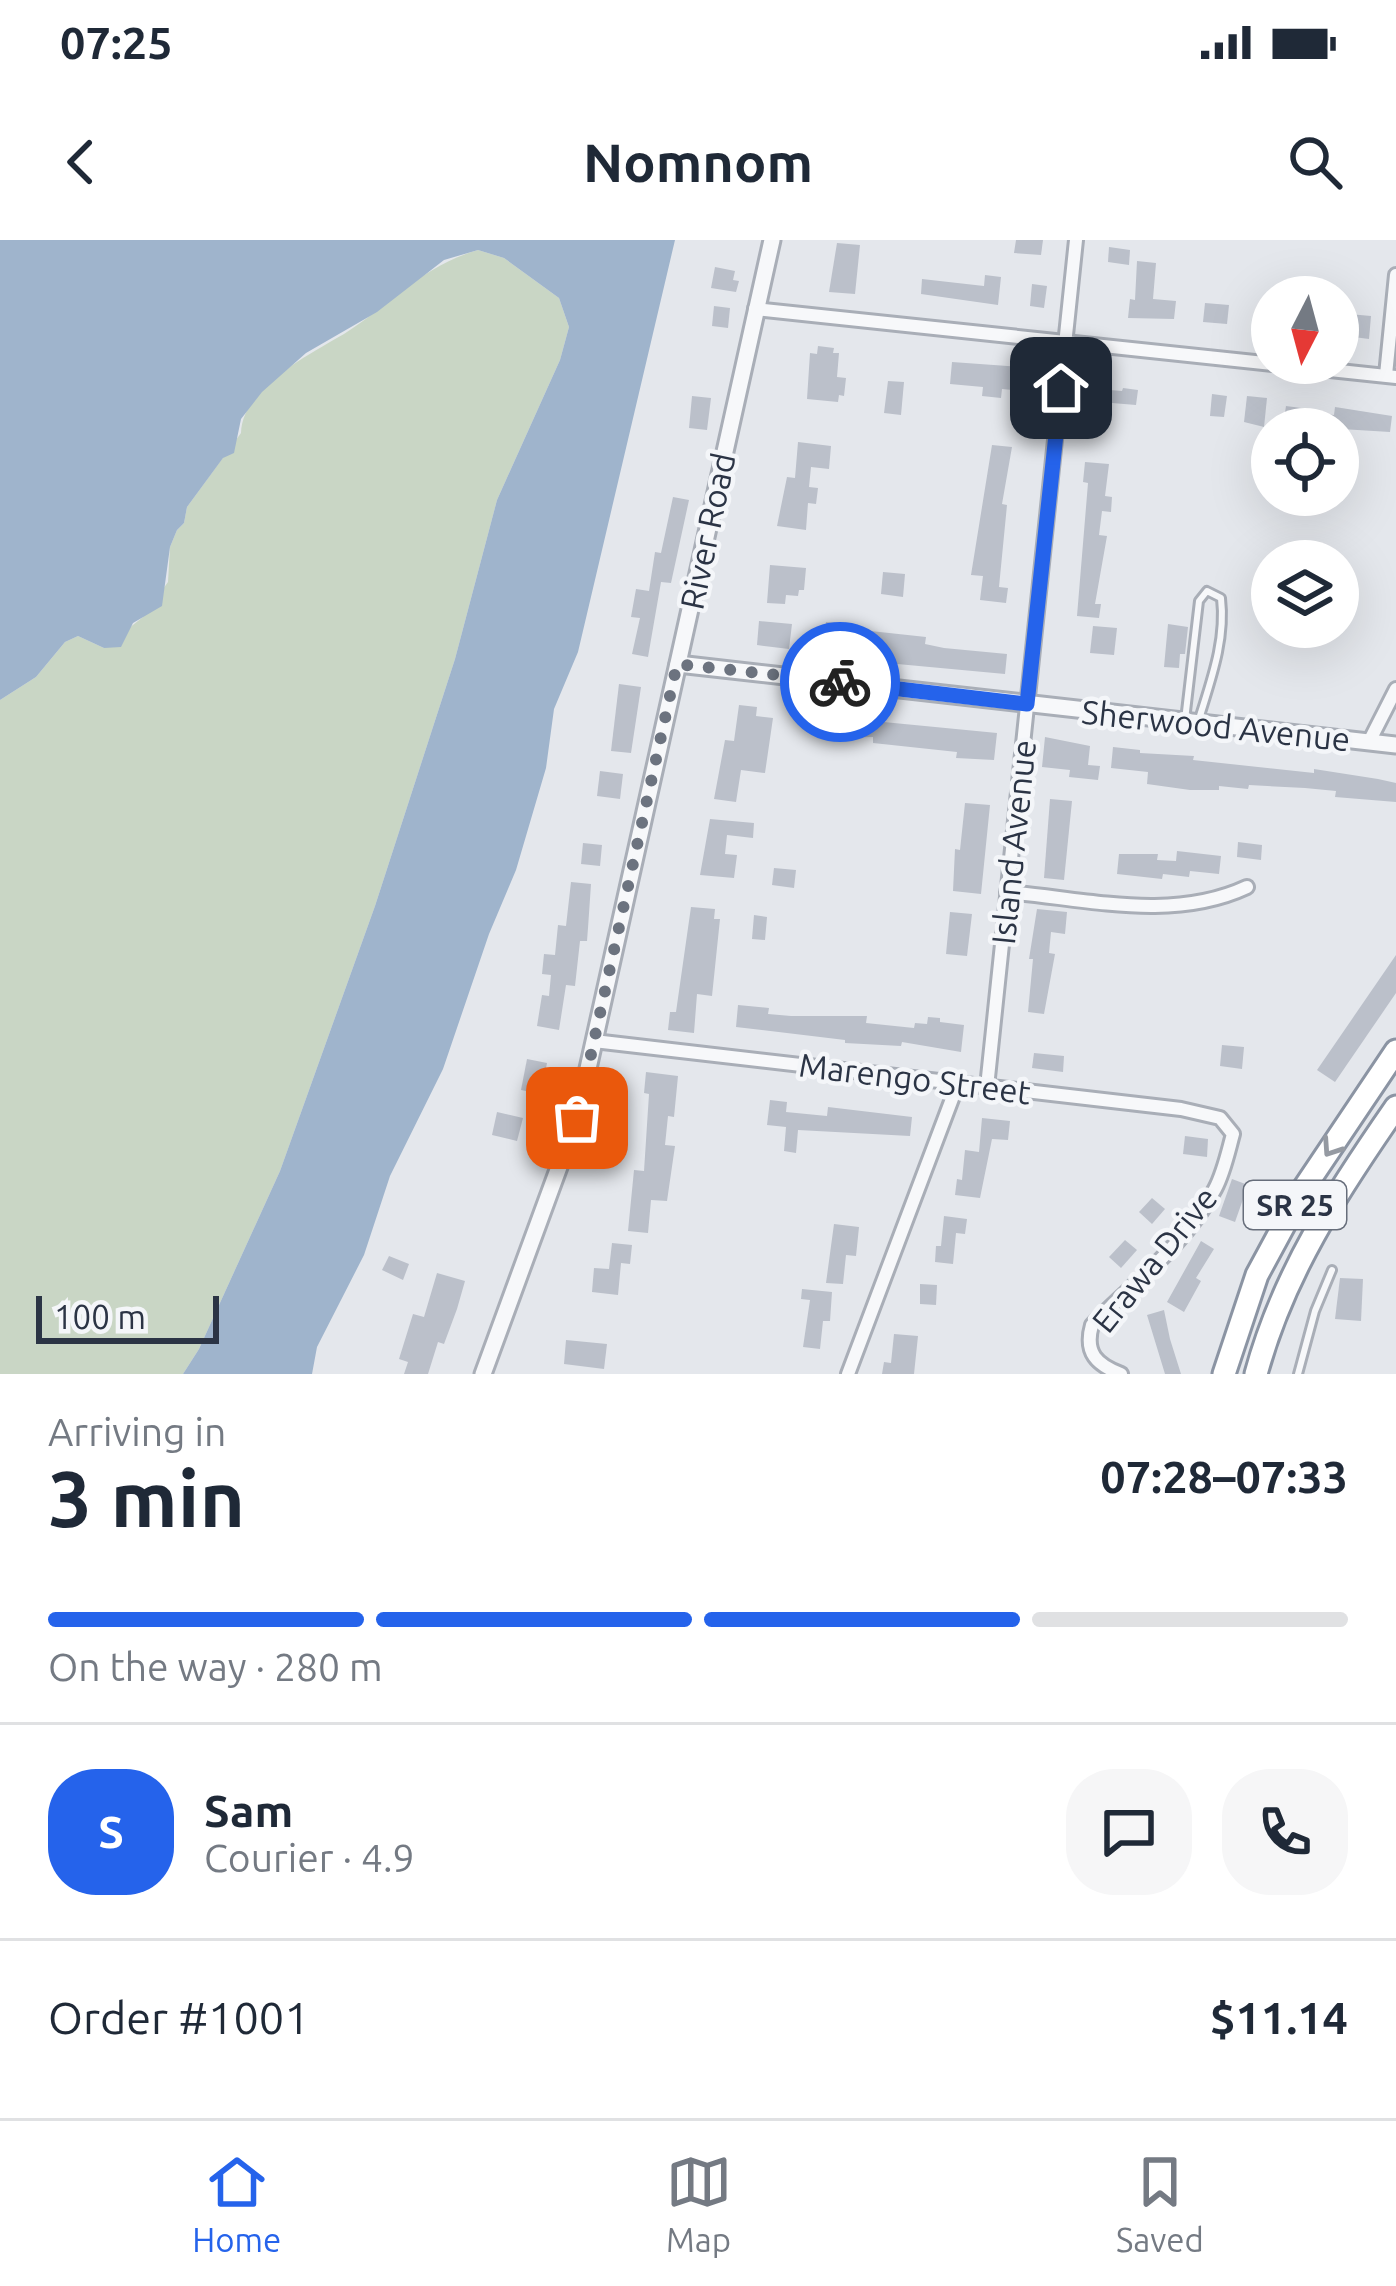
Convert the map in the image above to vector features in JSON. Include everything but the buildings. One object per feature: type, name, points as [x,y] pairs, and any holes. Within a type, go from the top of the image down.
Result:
[{"type":"highway","name":"SR 25","points":[[1224,1374],[1257,1275],[1304,1188],[1396,1051]]},
{"type":"highway","name":"SR 25","points":[[1256,1374],[1281,1296],[1305,1247],[1396,1107]]},
{"type":"street","name":"River Road","points":[[483,1374],[577,1118],[772,240]]},
{"type":"street","name":"Island Avenue","points":[[987,1087],[1076,240]]},
{"type":"street","points":[[755,309],[1391,376],[1396,275]]},
{"type":"street","name":"Sherwood Avenue","points":[[677,664],[1396,745]]},
{"type":"street","points":[[1369,742],[1396,688]]},
{"type":"street","points":[[1007,892],[1162,907],[1225,897],[1247,887]]},
{"type":"street","name":"Marengo Street","points":[[594,1041],[1181,1108],[1220,1118],[1231,1128]]},
{"type":"street","points":[[848,1374],[958,1083]]},
{"type":"street","name":"Erawa Drive","points":[[1121,1374],[1101,1367],[1093,1358],[1092,1325],[1143,1279],[1205,1206],[1218,1185],[1234,1134],[1231,1128]]},
{"type":"lane","points":[[1207,591],[1221,598],[1222,627],[1191,722],[1199,601],[1207,591]]},
{"type":"lane","points":[[1298,1374],[1332,1270]]},
{"type":"green space","points":[[478,250],[504,258],[559,298],[569,327],[560,360],[497,500],[455,659],[375,906],[280,1171],[199,1349],[183,1374],[0,1374],[0,700],[36,677],[65,642],[78,636],[104,648],[143,617],[168,582],[170,547],[187,507],[241,433],[244,417],[265,387],[423,276]]},
{"type":"water","points":[[0,240],[675,240],[578,652],[554,709],[546,768],[516,870],[443,1069],[390,1176],[364,1255],[317,1347],[312,1374],[183,1374],[199,1349],[280,1171],[375,906],[455,659],[497,500],[560,360],[569,327],[559,298],[504,258],[478,250],[444,260],[377,312],[306,353],[262,392],[241,419],[234,453],[223,458],[187,507],[170,547],[162,606],[133,623],[121,647],[104,648],[78,636],[65,642],[36,677],[0,700]]},
{"type":"way so far","points":[[577,1118],[677,664],[840,682]]},
{"type":"route","points":[[840,682],[1027,704],[1061,388]]}]
